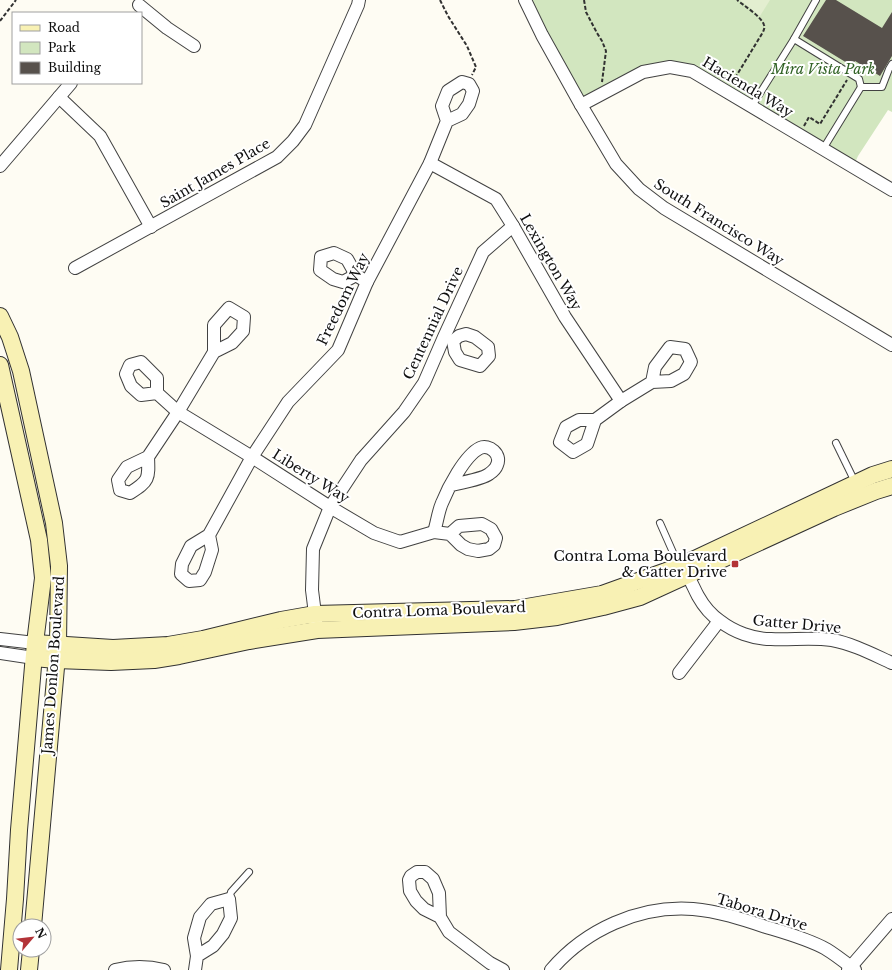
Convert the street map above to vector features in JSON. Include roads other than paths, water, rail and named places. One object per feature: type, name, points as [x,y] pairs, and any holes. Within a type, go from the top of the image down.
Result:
[{"type":"main road","name":"James Donlon Boulevard","points":[[0,316],[10,336],[21,371],[54,523],[59,566],[57,652],[34,918]]},
{"type":"main road","name":"James Donlon Boulevard","points":[[0,365],[39,540],[43,578],[34,651],[18,830],[15,899],[9,970]]},
{"type":"main road","name":"Contra Loma Boulevard","points":[[34,651],[57,652],[111,662],[160,659],[249,641],[316,622],[514,622],[557,617],[640,597],[684,571],[855,484],[873,475],[892,469]]},
{"type":"main road","name":"Contra Loma Boulevard","points":[[684,571],[834,508],[892,486]]},
{"type":"main road","points":[[29,970],[30,958]]},
{"type":"street","name":"Saint James Place","points":[[75,268],[277,157],[293,141],[305,125],[359,0]]},
{"type":"street","name":"South Francisco Way","points":[[525,0],[542,35],[581,106],[616,164],[639,189],[671,212],[892,345]]},
{"type":"street","points":[[138,6],[194,46]]},
{"type":"street","name":"Hacienda Way","points":[[581,106],[643,72],[670,67],[692,70],[892,190]]},
{"type":"street","points":[[462,82],[469,84],[473,91],[469,104],[462,114],[447,121],[442,106],[448,92],[462,82]]},
{"type":"street","points":[[0,166],[70,84]]},
{"type":"street","points":[[59,97],[100,136],[151,227]]},
{"type":"street","name":"Freedom Way","points":[[209,535],[252,457],[288,402],[338,350],[367,282],[430,163],[447,121]]},
{"type":"street","name":"Lexington Way","points":[[430,163],[496,199],[565,317],[621,402]]},
{"type":"street","name":"Centennial Drive","points":[[316,622],[312,590],[313,549],[330,507],[361,460],[404,412],[424,383],[448,339],[483,252],[513,226]]},
{"type":"street","points":[[356,275],[367,282]]},
{"type":"street","points":[[148,457],[178,412],[214,352]]},
{"type":"street","points":[[595,420],[652,382]]},
{"type":"street","name":"Liberty Way","points":[[157,393],[178,412],[374,533],[400,542],[434,532]]},
{"type":"street","points":[[450,534],[434,532],[442,504],[451,485]]},
{"type":"street","name":"Gatter Drive","points":[[684,571],[699,598],[710,612],[719,621],[738,632],[769,640],[809,638],[844,643],[857,647],[892,663]]},
{"type":"street","points":[[679,673],[719,621]]},
{"type":"street","points":[[0,639],[34,651]]},
{"type":"street","points":[[0,653],[34,651]]},
{"type":"street","points":[[195,970],[197,956],[194,938],[200,916],[211,904],[229,899],[231,918],[223,934],[213,946],[197,956]]},
{"type":"street","name":"Tabora Drive","points":[[550,970],[588,936],[616,922],[637,915],[664,910],[680,909],[698,910],[733,916],[790,935],[826,949],[852,969]]},
{"type":"street","points":[[440,917],[449,932],[490,963],[503,970]]},
{"type":"street","points":[[852,969],[892,919]]},
{"type":"street","points":[[115,970],[141,966],[164,970]]},
{"type":"lane","points":[[752,106],[794,39],[816,0]]},
{"type":"lane","points":[[794,39],[859,79],[860,87],[823,149]]},
{"type":"lane","points":[[860,87],[882,87],[892,64]]},
{"type":"lane","points":[[836,444],[855,484]]},
{"type":"lane","points":[[660,524],[684,571]]},
{"type":"lane","points":[[229,899],[231,892],[249,872]]},
{"type":"place","name":"Contra Loma Boulevard & Gatter Drive","points":[[735,564]]},
{"type":"park label","name":"Mira Vista Park","points":[[823,69]]}]
